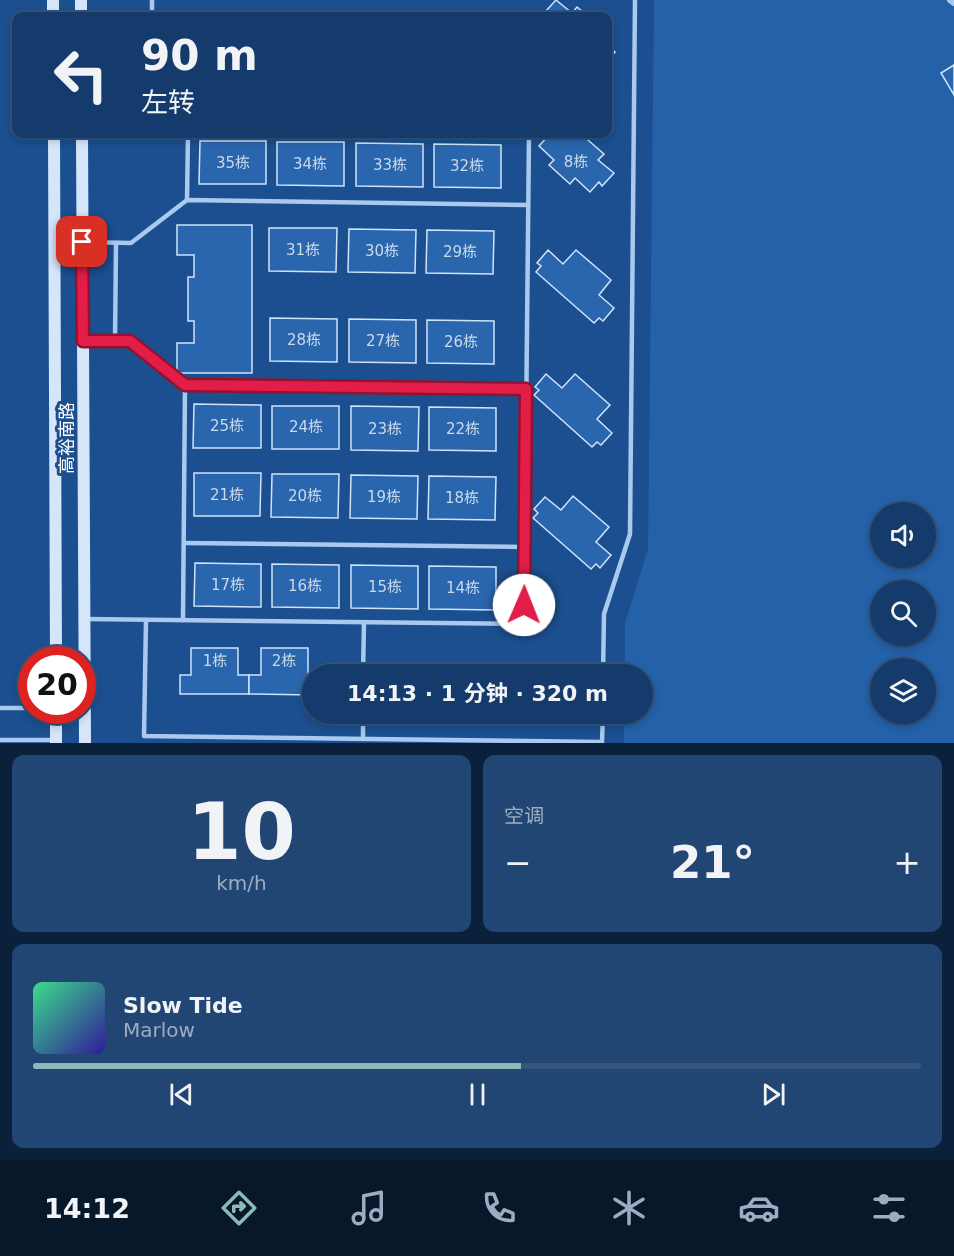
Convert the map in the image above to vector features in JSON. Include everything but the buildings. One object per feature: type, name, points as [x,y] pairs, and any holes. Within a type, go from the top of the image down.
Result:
[{"type":"street","points":[[950,0],[954,3]]},
{"type":"street","name":"高裕南路","points":[[54,138],[56,646]]},
{"type":"street","name":"高裕南路","points":[[82,138],[85,743]]},
{"type":"street","points":[[56,724],[56,742]]},
{"type":"lane","points":[[603,664],[604,614],[630,534],[635,0]]},
{"type":"lane","points":[[187,200],[188,138]]},
{"type":"lane","points":[[85,619],[524,624],[529,138]]},
{"type":"lane","points":[[82,242],[131,243],[187,200],[528,204]]},
{"type":"lane","points":[[115,341],[116,243]]},
{"type":"lane","points":[[83,341],[130,341],[185,385],[526,389]]},
{"type":"lane","points":[[183,620],[185,385]]},
{"type":"lane","points":[[184,543],[525,547]]},
{"type":"lane","points":[[146,620],[144,736],[602,742],[603,724]]},
{"type":"lane","points":[[363,664],[364,622]]},
{"type":"lane","points":[[0,708],[18,708]]},
{"type":"lane","points":[[363,724],[363,739]]},
{"type":"lane","points":[[0,740],[56,742]]},
{"type":"shaded area","points":[[654,0],[954,0],[954,743],[624,743],[624,724],[653,724],[653,664],[625,664],[625,623],[648,549]]},
{"type":"route","points":[[82,242],[83,341],[130,341],[185,385],[526,389],[524,605]]}]
